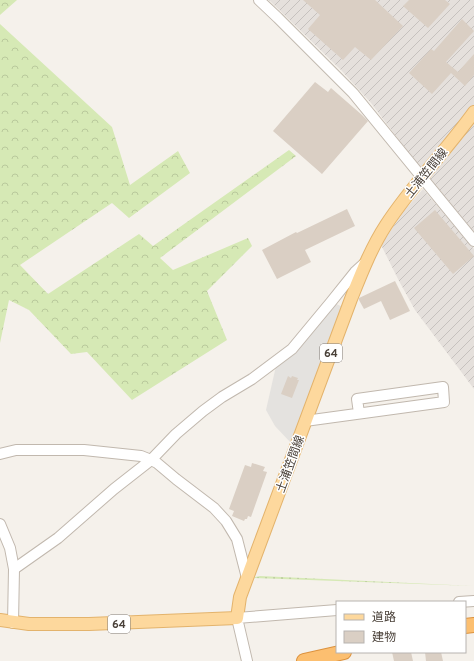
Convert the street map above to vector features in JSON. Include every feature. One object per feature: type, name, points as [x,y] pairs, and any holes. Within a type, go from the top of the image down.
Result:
[{"type":"highway","points":[[304,661],[340,653]]},
{"type":"main road","name":"土浦笠間線","points":[[237,618],[240,597],[351,299],[367,261],[386,226],[422,177],[474,112]]},
{"type":"main road","name":"64","points":[[0,620],[13,623],[89,624],[237,618]]},
{"type":"street","points":[[259,0],[353,93],[474,241]]},
{"type":"street","points":[[14,569],[58,538],[114,489],[151,460],[186,425],[203,411],[222,397],[252,379],[292,349],[355,272],[367,261]]},
{"type":"street","points":[[305,421],[358,414],[444,402],[443,387],[357,399],[358,414]]},
{"type":"street","points":[[0,454],[16,450],[84,450],[141,456],[157,463],[214,508],[226,521],[237,539],[247,578]]},
{"type":"street","points":[[0,524],[10,548],[14,569],[13,623]]},
{"type":"street","points":[[247,661],[237,618],[336,610]]},
{"type":"shaded area","points":[[269,0],[474,0],[474,105],[450,137],[423,167],[418,165],[371,103],[341,70]]},
{"type":"shaded area","points":[[474,117],[474,232],[430,179]]},
{"type":"shaded area","points":[[423,189],[474,249],[474,389],[415,310],[381,245],[404,211]]},
{"type":"shaded area","points":[[334,303],[343,307],[292,444],[275,426],[266,410],[276,366]]},
{"type":"green space","points":[[0,0],[17,0],[0,15]]},
{"type":"green space","points":[[0,24],[112,127],[130,185],[178,151],[190,173],[129,218],[112,203],[20,265],[48,294],[139,234],[153,246],[289,150],[296,156],[160,258],[173,270],[248,238],[252,246],[207,291],[227,340],[132,400],[87,352],[71,354],[29,310],[9,300],[0,343]]},
{"type":"green space","points":[[260,576],[474,586],[251,578]]},
{"type":"building","points":[[303,0],[375,0],[403,26],[371,60],[355,47],[343,60],[308,29],[320,15]]},
{"type":"building","points":[[409,0],[445,0],[450,4],[428,28],[403,6]]},
{"type":"building","points":[[462,19],[474,31],[446,62],[458,72],[474,54],[474,75],[465,86],[451,73],[432,94],[409,73],[431,49],[434,51]]},
{"type":"building","points":[[315,82],[328,92],[331,88],[368,121],[322,174],[273,131]]},
{"type":"building","points":[[347,209],[355,226],[305,250],[311,262],[277,279],[262,250],[296,232],[297,233]]},
{"type":"building","points":[[435,210],[474,256],[453,274],[414,228]]},
{"type":"building","points":[[395,281],[410,311],[390,320],[381,301],[364,309],[359,298]]},
{"type":"building","points":[[288,376],[291,378],[292,376],[298,378],[297,380],[299,380],[292,398],[281,394]]},
{"type":"building","points":[[252,463],[265,467],[263,471],[267,472],[251,517],[248,516],[244,521],[232,516],[234,511],[229,509],[245,465],[251,467]]},
{"type":"building","points":[[392,653],[411,653],[413,661],[394,661]]},
{"type":"building","points":[[425,653],[441,653],[443,661],[426,661]]}]
